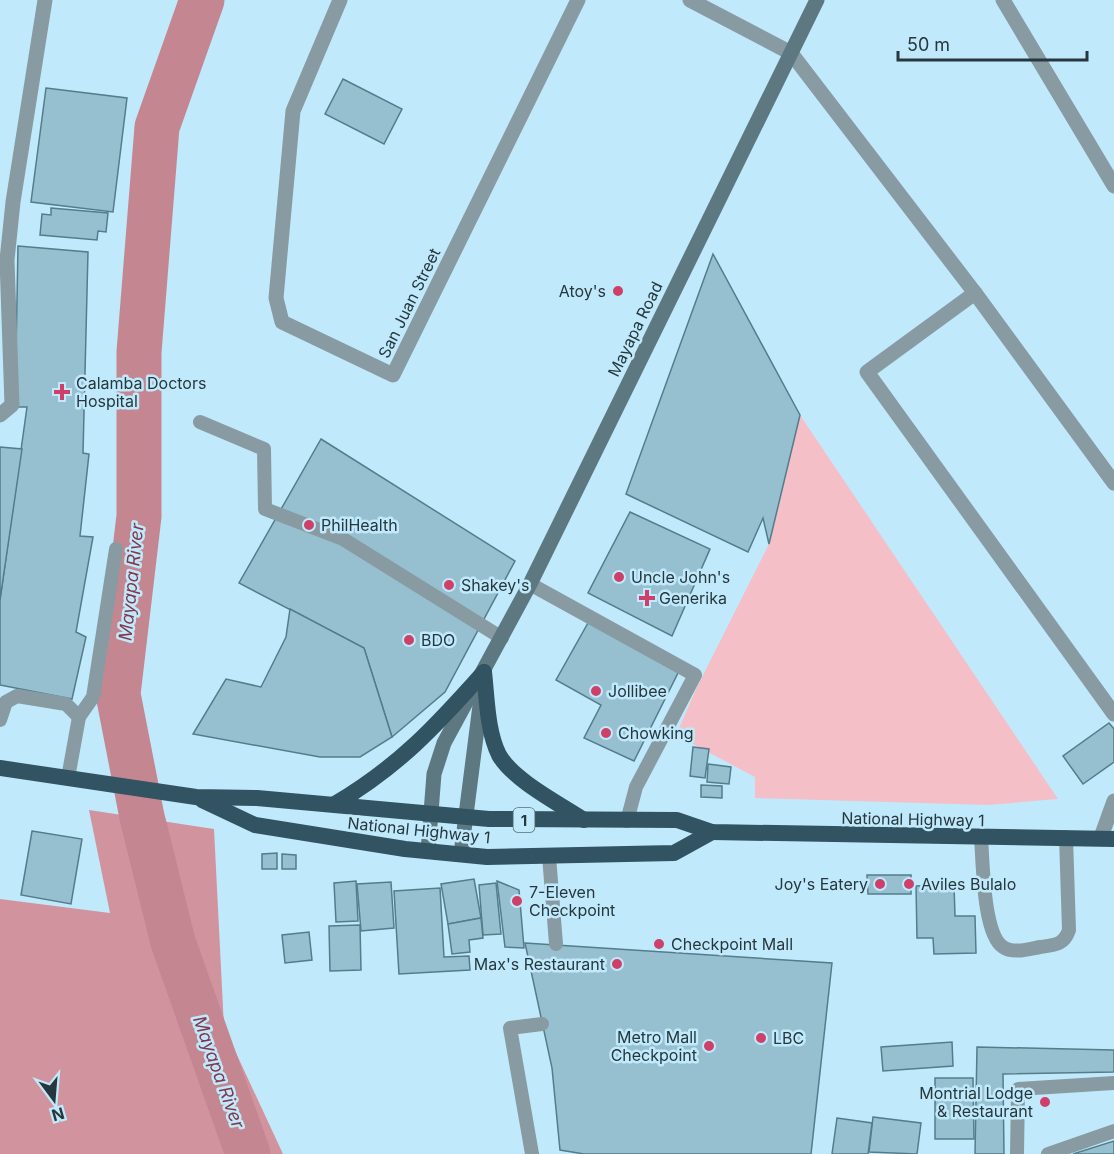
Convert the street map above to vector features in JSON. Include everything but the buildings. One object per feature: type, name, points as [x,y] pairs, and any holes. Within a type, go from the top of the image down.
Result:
[{"type":"highway","points":[[335,804],[398,762],[440,722],[484,672]]},
{"type":"highway","points":[[484,672],[493,736],[503,760],[515,773],[584,820]]},
{"type":"highway","name":"National Highway 1","points":[[0,768],[196,797],[257,798],[465,817],[676,820],[712,832],[981,838],[1108,838]]},
{"type":"highway","name":"National Highway 1","points":[[196,797],[255,825],[462,854],[549,856],[674,854],[712,832]]},
{"type":"main road","name":"Mayapa Road","points":[[428,851],[434,774],[438,758],[530,584],[817,0]]},
{"type":"main road","name":"Mayapa Road","points":[[462,854],[484,672]]},
{"type":"street","points":[[0,415],[12,405],[4,260],[45,0]]},
{"type":"street","name":"San Juan Street","points":[[340,0],[293,111],[276,298],[282,322],[393,375],[578,0]]},
{"type":"street","points":[[690,0],[791,53],[975,293],[1114,483]]},
{"type":"street","points":[[1003,0],[1114,186]]},
{"type":"street","points":[[975,293],[867,372],[1114,714]]},
{"type":"street","points":[[1108,838],[1114,801]]},
{"type":"lane","points":[[200,422],[264,449],[265,509],[343,539],[502,638]]},
{"type":"lane","points":[[75,779],[79,717],[93,697],[116,549]]},
{"type":"lane","points":[[530,584],[695,675],[636,787],[627,821]]},
{"type":"lane","points":[[0,720],[6,702],[16,696],[66,704],[79,717]]},
{"type":"lane","points":[[981,838],[989,915],[994,936],[1002,947],[1012,951],[1059,945],[1066,938],[1069,930],[1066,837]]},
{"type":"lane","points":[[549,856],[556,944]]},
{"type":"lane","points":[[532,1154],[510,1028],[542,1024]]},
{"type":"lane","points":[[1017,1154],[1018,1089],[1114,1083]]},
{"type":"lane","points":[[1048,1154],[1114,1131]]},
{"type":"shaded area","points":[[800,415],[1058,799],[988,805],[755,798],[755,777],[676,735],[698,685],[769,544]]},
{"type":"shaded area","points":[[89,810],[214,829],[224,1027],[283,1154],[0,1154],[0,899],[110,913]]},
{"type":"waterway","name":"Mayapa River","points":[[202,0],[157,127],[139,352],[139,516],[118,694],[142,817],[173,942],[248,1154]]},
{"type":"place","name":"Atoy's","points":[[618,291]]},
{"type":"place","name":"Calamba Doctors Hospital","points":[[62,392]]},
{"type":"place","name":"PhilHealth","points":[[309,525]]},
{"type":"place","name":"Uncle John's","points":[[619,577]]},
{"type":"place","name":"Shakey's","points":[[449,585]]},
{"type":"place","name":"Generika","points":[[647,598]]},
{"type":"place","name":"BDO","points":[[409,640]]},
{"type":"place","name":"Jollibee","points":[[596,691]]},
{"type":"place","name":"Chowking","points":[[606,733]]},
{"type":"place","name":"Joy's Eatery","points":[[880,884]]},
{"type":"place","name":"Aviles Bulalo","points":[[909,884]]},
{"type":"place","name":"7-Eleven Checkpoint","points":[[517,901]]},
{"type":"place","name":"Checkpoint Mall","points":[[659,944]]},
{"type":"place","name":"Max's Restaurant","points":[[617,964]]},
{"type":"place","name":"LBC","points":[[761,1038]]},
{"type":"place","name":"Metro Mall Checkpoint","points":[[709,1046]]},
{"type":"place","name":"Montrial Lodge & Restaurant","points":[[1045,1102]]}]
